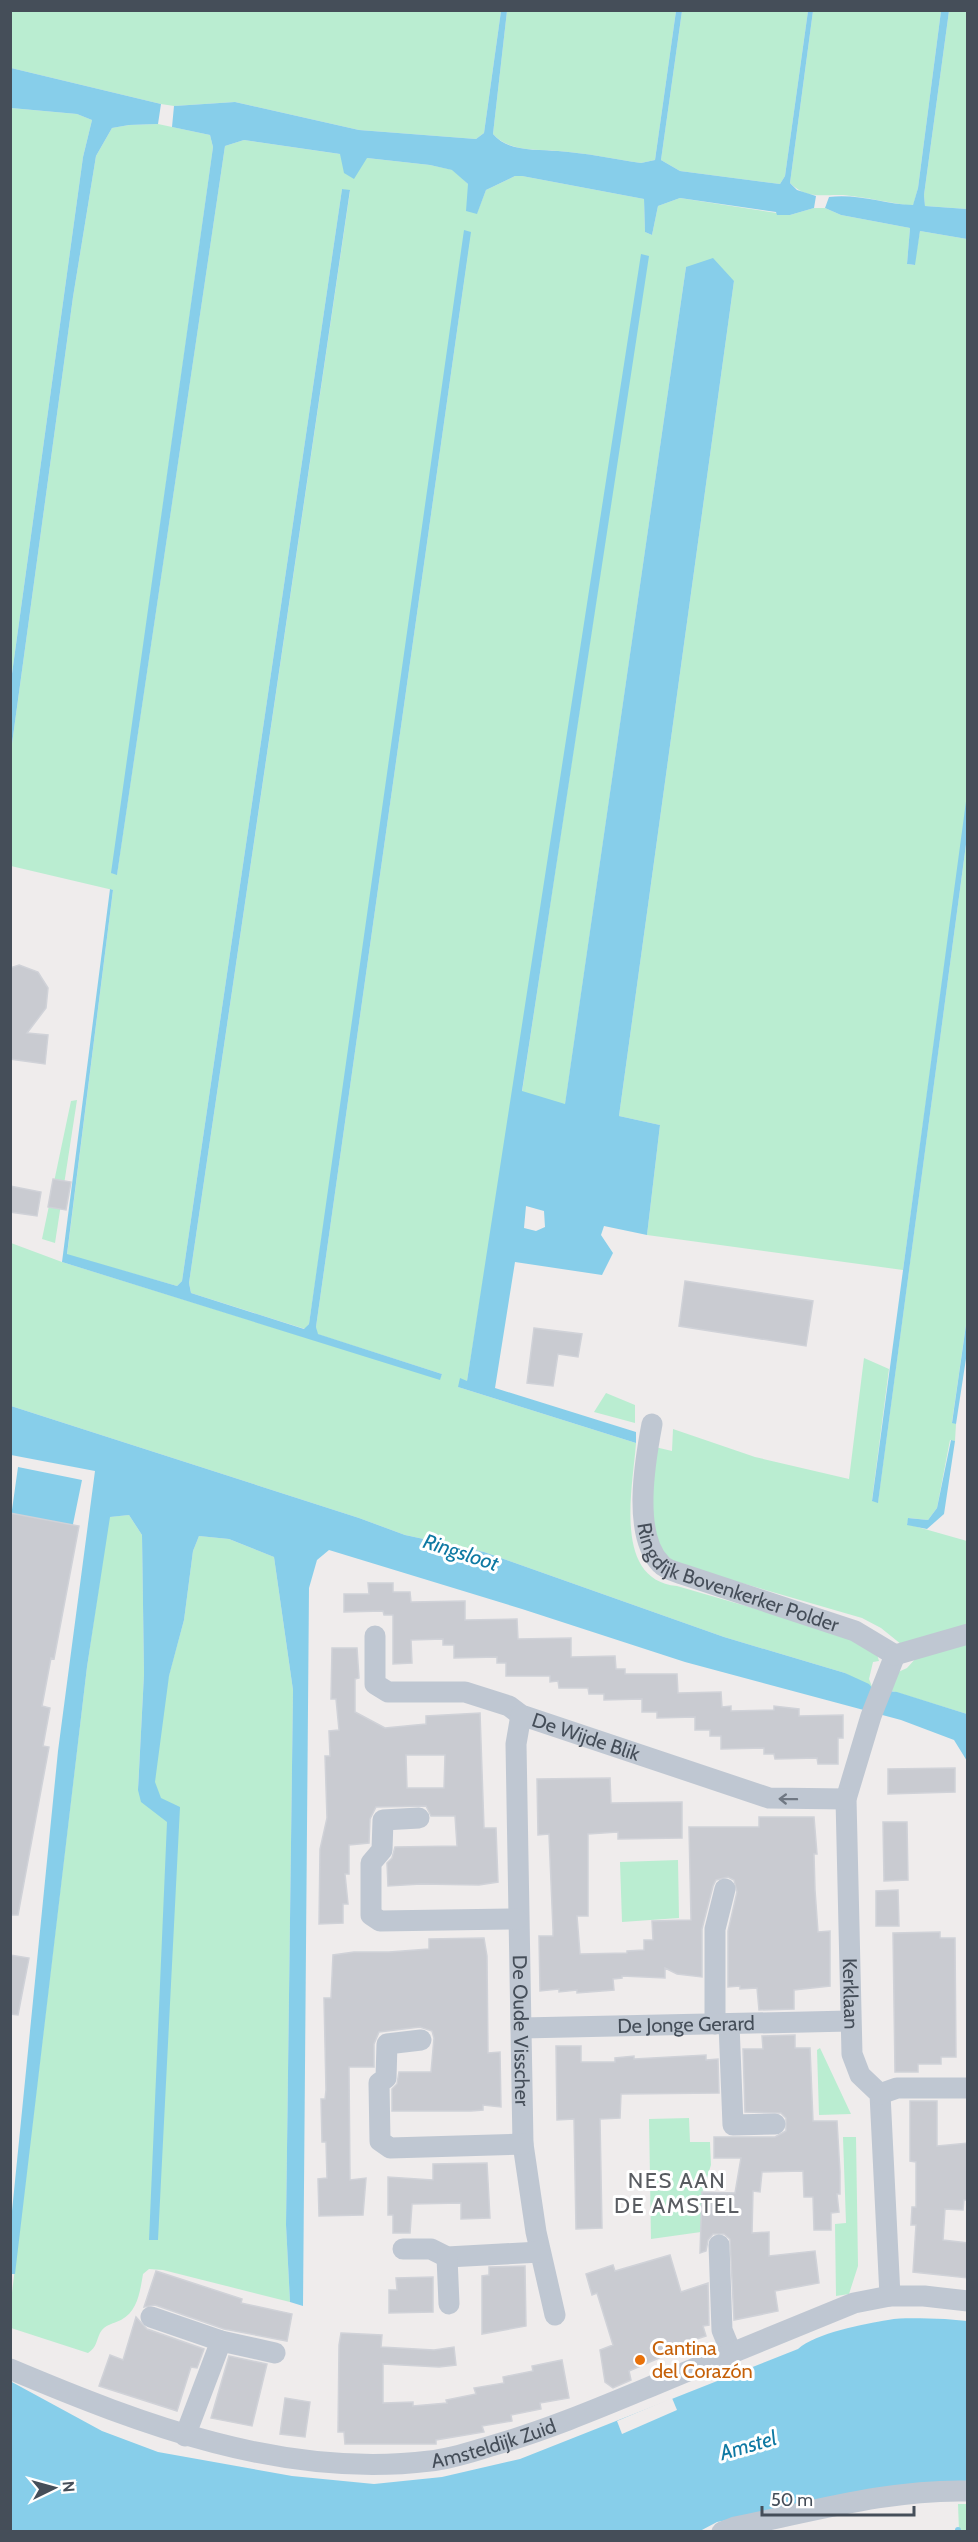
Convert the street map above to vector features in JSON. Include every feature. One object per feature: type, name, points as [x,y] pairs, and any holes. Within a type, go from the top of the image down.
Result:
[{"type":"street","name":"Ringdijk Bovenkerker Polder","points":[[652,1424],[647,1447],[643,1508],[646,1539],[661,1565],[855,1631],[895,1655]]},
{"type":"street","points":[[895,1655],[968,1634]]},
{"type":"street","name":"De Wijde Blik","points":[[375,1636],[375,1684],[388,1692],[465,1692],[508,1706],[521,1715],[768,1798],[846,1799]]},
{"type":"street","name":"Kerklaan","points":[[880,2094],[860,2074],[852,2054],[846,1799],[871,1716],[895,1655]]},
{"type":"street","name":"De Oude Visscher","points":[[521,1715],[516,1744],[517,1919],[522,2028],[523,2144],[540,2252],[555,2315]]},
{"type":"street","points":[[419,1818],[383,1820],[382,1850],[371,1863],[371,1915],[381,1922],[517,1919]]},
{"type":"street","points":[[725,1889],[716,1929],[722,2024],[733,2125],[775,2124]]},
{"type":"street","name":"De Jonge Gerard","points":[[522,2028],[850,2021]]},
{"type":"street","points":[[421,2040],[387,2044],[386,2078],[379,2083],[380,2141],[390,2148],[523,2144]]},
{"type":"street","points":[[890,2296],[880,2094],[897,2088],[968,2088]]},
{"type":"street","points":[[719,2245],[723,2330],[731,2352]]},
{"type":"street","points":[[403,2249],[431,2249],[447,2258],[540,2252]]},
{"type":"street","points":[[447,2258],[449,2304]]},
{"type":"street","name":"Amsteldijk Zuid","points":[[10,2369],[90,2403],[217,2445],[332,2463],[370,2465],[430,2462],[534,2434],[854,2303],[890,2296],[924,2296],[968,2301]]},
{"type":"street","points":[[151,2317],[221,2342],[275,2353]]},
{"type":"street","points":[[185,2436],[221,2342]]},
{"type":"street","points":[[722,2532],[735,2527],[849,2504],[920,2493],[968,2491]]},
{"type":"green space","points":[[10,11],[501,11],[484,133],[476,139],[359,130],[235,102],[174,106],[11,68]]},
{"type":"green space","points":[[507,11],[676,11],[655,160],[641,163],[579,153],[523,149],[499,140],[493,134]]},
{"type":"green space","points":[[682,11],[808,11],[785,176],[780,184],[680,171],[661,160]]},
{"type":"green space","points":[[813,11],[941,11],[918,188],[913,206],[852,196],[809,194],[790,183]]},
{"type":"green space","points":[[949,11],[967,11],[967,209],[925,206],[924,195]]},
{"type":"green space","points":[[11,108],[77,114],[92,120],[83,157],[11,681]]},
{"type":"green space","points":[[158,124],[210,135],[213,147],[112,873],[117,874],[225,146],[244,140],[453,170],[468,184],[477,213],[486,190],[515,176],[644,199],[645,232],[652,235],[658,206],[680,198],[790,215],[814,208],[825,208],[841,215],[910,228],[907,264],[914,265],[920,231],[967,239],[968,794],[903,1270],[647,1235],[660,1125],[619,1116],[734,281],[686,267],[565,1105],[522,1092],[648,255],[467,1381],[458,1387],[636,1443],[631,1529],[635,1550],[643,1567],[656,1580],[859,1639],[875,1648],[879,1661],[873,1662],[869,1679],[873,1689],[845,1673],[724,1637],[484,1552],[405,1535],[359,1518],[11,1406],[11,1243],[62,1262],[440,1379],[442,1374],[317,1334],[316,1327],[471,232],[309,1324],[305,1329],[191,1293],[189,1283],[350,191],[342,189],[182,1281],[177,1286],[67,1255],[113,890],[11,866],[11,751],[73,297],[96,156],[112,128]]},
{"type":"green space","points":[[967,837],[967,1318],[952,1422],[956,1424],[955,1441],[950,1440],[937,1508],[928,1520],[909,1518],[907,1524],[967,1541],[967,1714],[889,1690],[894,1674],[907,1668],[917,1657],[881,1628],[862,1618],[676,1564],[664,1553],[649,1523],[655,1447],[672,1451],[673,1429],[755,1457],[849,1479],[864,1358],[889,1369],[872,1500],[878,1502]]},
{"type":"green space","points":[[77,1100],[55,1243],[42,1239],[71,1101]]},
{"type":"green space","points":[[606,1393],[635,1405],[635,1423],[594,1412]]},
{"type":"green space","points":[[129,1515],[142,1535],[144,1674],[138,1789],[184,1620],[193,1551],[199,1536],[229,1539],[274,1557],[293,1690],[286,2225],[290,2302],[163,2270],[149,2269],[143,2274],[135,2306],[127,2316],[104,2328],[95,2346],[88,2353],[11,2328],[11,2301],[87,1667],[109,1517]]},
{"type":"green space","points":[[678,1860],[679,1918],[622,1922],[620,1862]]},
{"type":"green space","points":[[820,2048],[851,2114],[819,2115],[817,2050]]},
{"type":"green space","points":[[689,2118],[690,2142],[710,2142],[711,2165],[702,2193],[701,2232],[651,2239],[649,2119]]},
{"type":"green space","points":[[843,2137],[856,2137],[858,2266],[849,2294],[836,2296],[835,2224],[846,2223]]},
{"type":"green space","points":[[958,2504],[967,2504],[967,2531],[959,2531]]},
{"type":"water","points":[[501,11],[507,11],[493,134],[499,140],[514,147],[579,153],[641,163],[655,160],[676,11],[682,11],[661,160],[680,171],[780,184],[785,176],[808,11],[813,11],[790,183],[797,190],[816,196],[814,208],[790,215],[777,215],[776,212],[680,198],[658,206],[652,235],[645,232],[644,199],[515,176],[486,190],[477,214],[466,211],[468,184],[452,170],[430,165],[367,158],[354,179],[344,173],[340,154],[244,140],[225,146],[117,875],[111,873],[213,147],[210,135],[172,127],[174,106],[235,102],[359,130],[476,139],[484,133]]},
{"type":"water","points":[[941,11],[949,11],[924,195],[925,206],[967,209],[967,239],[920,231],[915,265],[907,264],[910,228],[841,215],[825,208],[829,197],[839,196],[913,205],[918,188]]},
{"type":"water","points":[[11,68],[161,104],[158,124],[112,128],[96,156],[73,297],[11,751],[11,681],[83,157],[92,120],[77,114],[11,108]]},
{"type":"water","points":[[342,189],[350,190],[189,1283],[191,1293],[304,1329],[309,1324],[464,230],[471,232],[316,1327],[318,1334],[442,1374],[440,1380],[62,1262],[110,889],[113,890],[67,1254],[177,1286],[182,1281]]},
{"type":"water","points":[[641,254],[649,256],[522,1091],[565,1104],[686,267],[713,258],[734,281],[619,1116],[660,1125],[647,1235],[604,1226],[601,1235],[613,1253],[602,1275],[515,1262],[495,1388],[636,1432],[636,1443],[458,1387],[460,1378],[467,1381]],"holes":[[[526,1206],[544,1211],[545,1227],[536,1231],[524,1228]]]},
{"type":"water","points":[[967,794],[967,837],[878,1503],[872,1501]]},
{"type":"water","points":[[967,1318],[967,1352],[956,1424],[952,1423]]},
{"type":"water","name":"Ringsloot","points":[[11,1406],[359,1518],[405,1535],[484,1552],[724,1637],[845,1673],[869,1684],[873,1689],[897,1692],[967,1714],[967,1761],[954,1740],[901,1720],[685,1662],[329,1550],[317,1560],[309,1588],[303,2306],[290,2302],[286,2225],[293,1690],[274,1557],[229,1539],[199,1536],[193,1551],[184,1620],[169,1676],[155,1782],[161,1798],[180,1807],[158,2240],[149,2240],[167,1822],[141,1802],[138,1790],[144,1674],[142,1535],[129,1515],[110,1517],[87,1667],[15,2274],[11,2274],[11,2221],[58,1751],[95,1471],[11,1455]]},
{"type":"water","points":[[951,1440],[955,1441],[944,1514],[927,1529],[907,1525],[908,1518],[928,1520],[937,1508]]},
{"type":"water","points":[[18,1467],[82,1480],[72,1529],[11,1517]]},
{"type":"water","name":"Amstel","points":[[895,2319],[967,2321],[967,2482],[850,2497],[717,2522],[700,2531],[11,2531],[10,2381],[102,2431],[158,2452],[292,2476],[374,2484],[442,2477],[520,2459],[798,2349],[816,2338],[841,2330]]},
{"type":"pier","name":"Cantina del Corazón","points":[[672,2398],[677,2410],[622,2434],[617,2421]]},
{"type":"building","points":[[19,965],[38,972],[48,988],[46,1008],[27,1033],[48,1035],[45,1064],[10,1059],[10,968]]},
{"type":"building","points":[[53,1179],[71,1182],[66,1210],[48,1207]]},
{"type":"building","points":[[10,1186],[41,1192],[37,1216],[10,1212]]},
{"type":"building","points":[[685,1281],[813,1301],[806,1346],[679,1326]]},
{"type":"building","points":[[534,1328],[582,1334],[578,1357],[558,1354],[553,1386],[527,1383]]},
{"type":"building","points":[[10,1513],[79,1526],[54,1659],[51,1658],[42,1706],[50,1708],[43,1746],[49,1747],[18,1915],[10,1915]]},
{"type":"building","points":[[368,1583],[393,1583],[393,1592],[410,1592],[411,1602],[465,1601],[465,1620],[517,1619],[518,1639],[571,1638],[571,1657],[615,1656],[616,1669],[625,1669],[625,1674],[677,1674],[678,1693],[721,1692],[722,1707],[731,1706],[731,1711],[774,1710],[774,1706],[799,1709],[799,1716],[843,1715],[843,1738],[838,1738],[838,1764],[818,1764],[817,1758],[775,1759],[774,1754],[764,1754],[764,1748],[721,1749],[721,1736],[710,1736],[710,1730],[695,1730],[695,1717],[657,1718],[657,1712],[642,1712],[642,1699],[604,1700],[604,1694],[589,1694],[588,1688],[559,1688],[558,1681],[550,1682],[550,1676],[506,1676],[506,1663],[497,1663],[497,1657],[454,1658],[454,1645],[443,1645],[443,1639],[411,1640],[412,1663],[393,1664],[393,1615],[384,1615],[383,1611],[344,1612],[344,1594],[369,1594]]},
{"type":"building","points":[[332,1648],[357,1648],[359,1678],[355,1679],[355,1712],[385,1728],[426,1724],[426,1716],[480,1713],[484,1828],[496,1828],[498,1882],[479,1885],[388,1886],[387,1863],[392,1858],[395,1847],[457,1846],[455,1816],[431,1816],[426,1806],[376,1807],[370,1819],[369,1843],[349,1845],[349,1874],[345,1874],[348,1904],[343,1904],[343,1923],[319,1924],[320,1849],[327,1818],[325,1756],[330,1756],[329,1731],[339,1730],[336,1699],[331,1699]],"holes":[[[406,1755],[445,1755],[444,1788],[407,1788]]]},
{"type":"building","points":[[955,1768],[955,1792],[888,1794],[888,1769]]},
{"type":"building","points":[[610,1778],[611,1803],[682,1802],[682,1838],[618,1839],[618,1832],[588,1834],[588,1916],[577,1916],[580,1954],[627,1953],[627,1951],[644,1950],[644,1940],[653,1940],[652,1921],[691,1920],[689,1827],[759,1827],[759,1817],[814,1817],[818,1932],[830,1931],[830,1986],[794,1990],[794,2009],[759,2010],[757,1988],[728,1987],[728,1931],[737,1892],[734,1880],[728,1877],[716,1880],[713,1886],[702,1929],[702,1977],[677,1974],[665,1968],[665,1978],[622,1976],[622,1978],[613,1979],[614,1990],[577,1993],[577,1990],[559,1992],[559,1989],[540,1991],[539,1936],[553,1936],[553,1930],[549,1834],[538,1835],[537,1779]]},
{"type":"building","points":[[883,1822],[907,1822],[908,1880],[884,1881]]},
{"type":"building","points":[[898,1890],[899,1926],[876,1926],[876,1891]]},
{"type":"building","points":[[940,1932],[940,1938],[955,1938],[956,2057],[941,2057],[941,2064],[918,2064],[918,2072],[895,2072],[893,1933]]},
{"type":"building","points":[[484,1938],[487,1956],[488,2053],[500,2052],[501,2107],[483,2105],[483,2110],[471,2111],[392,2111],[392,2089],[397,2084],[399,2072],[431,2072],[434,2038],[432,2031],[420,2027],[379,2032],[374,2044],[374,2067],[349,2067],[350,2180],[366,2178],[363,2215],[319,2216],[318,2179],[327,2178],[326,2142],[322,2142],[321,2099],[325,2099],[326,2090],[324,1998],[331,1998],[333,1955],[429,1949],[429,1939]]},
{"type":"building","points":[[10,1955],[29,1958],[18,2015],[10,2014]]},
{"type":"building","points":[[795,2035],[795,2048],[810,2048],[813,2121],[837,2121],[840,2172],[840,2194],[837,2194],[839,2212],[831,2213],[831,2230],[814,2230],[813,2197],[804,2197],[803,2171],[762,2172],[760,2192],[753,2191],[752,2233],[769,2232],[769,2256],[815,2251],[819,2283],[775,2291],[778,2311],[734,2320],[730,2239],[724,2234],[713,2234],[708,2240],[706,2251],[700,2253],[702,2192],[735,2193],[741,2158],[714,2158],[714,2137],[775,2137],[786,2131],[786,2118],[781,2113],[745,2112],[743,2049],[763,2049],[762,2036]]},
{"type":"building","points":[[556,2046],[581,2046],[581,2062],[615,2062],[615,2058],[634,2056],[634,2059],[706,2055],[706,2060],[718,2059],[719,2093],[621,2094],[620,2118],[600,2119],[602,2228],[576,2229],[574,2119],[557,2120]]},
{"type":"building","points":[[910,2101],[937,2101],[937,2146],[968,2143],[968,2200],[964,2200],[963,2210],[945,2209],[943,2240],[968,2243],[968,2278],[913,2272],[916,2225],[911,2225],[912,2207],[916,2207],[916,2162],[910,2161]]},
{"type":"building","points":[[487,2163],[490,2218],[461,2219],[461,2203],[412,2204],[410,2233],[393,2233],[393,2215],[388,2215],[388,2177],[433,2180],[433,2164]]},
{"type":"building","points":[[670,2255],[681,2292],[708,2283],[709,2325],[703,2326],[706,2336],[657,2352],[659,2358],[629,2371],[631,2380],[613,2388],[605,2382],[600,2350],[613,2345],[597,2293],[592,2295],[586,2274],[613,2265],[615,2271]]},
{"type":"building","points":[[525,2266],[526,2326],[482,2334],[482,2276],[489,2275],[489,2267]]},
{"type":"building","points":[[156,2271],[242,2299],[241,2303],[292,2314],[287,2341],[224,2329],[155,2305],[144,2307]]},
{"type":"building","points":[[433,2277],[433,2312],[389,2313],[389,2290],[397,2290],[396,2278]]},
{"type":"building","points":[[136,2317],[147,2329],[204,2349],[197,2368],[191,2367],[177,2411],[99,2386],[110,2355],[123,2360]]},
{"type":"building","points":[[341,2333],[382,2335],[381,2347],[434,2350],[454,2347],[456,2365],[439,2367],[383,2364],[383,2403],[413,2402],[413,2406],[447,2403],[446,2400],[476,2394],[474,2388],[504,2383],[503,2377],[533,2371],[532,2366],[562,2360],[569,2398],[540,2403],[541,2409],[511,2415],[512,2421],[482,2426],[484,2432],[436,2440],[436,2444],[345,2444],[344,2432],[338,2432]]},
{"type":"building","points":[[229,2356],[267,2364],[252,2426],[211,2418]]},
{"type":"building","points":[[285,2398],[310,2402],[305,2437],[280,2434]]},
{"type":"place","name":"Cantina del Corazón","points":[[640,2360]]},
{"type":"district","name":"NES AAN DE AMSTEL","points":[[677,2192]]}]
